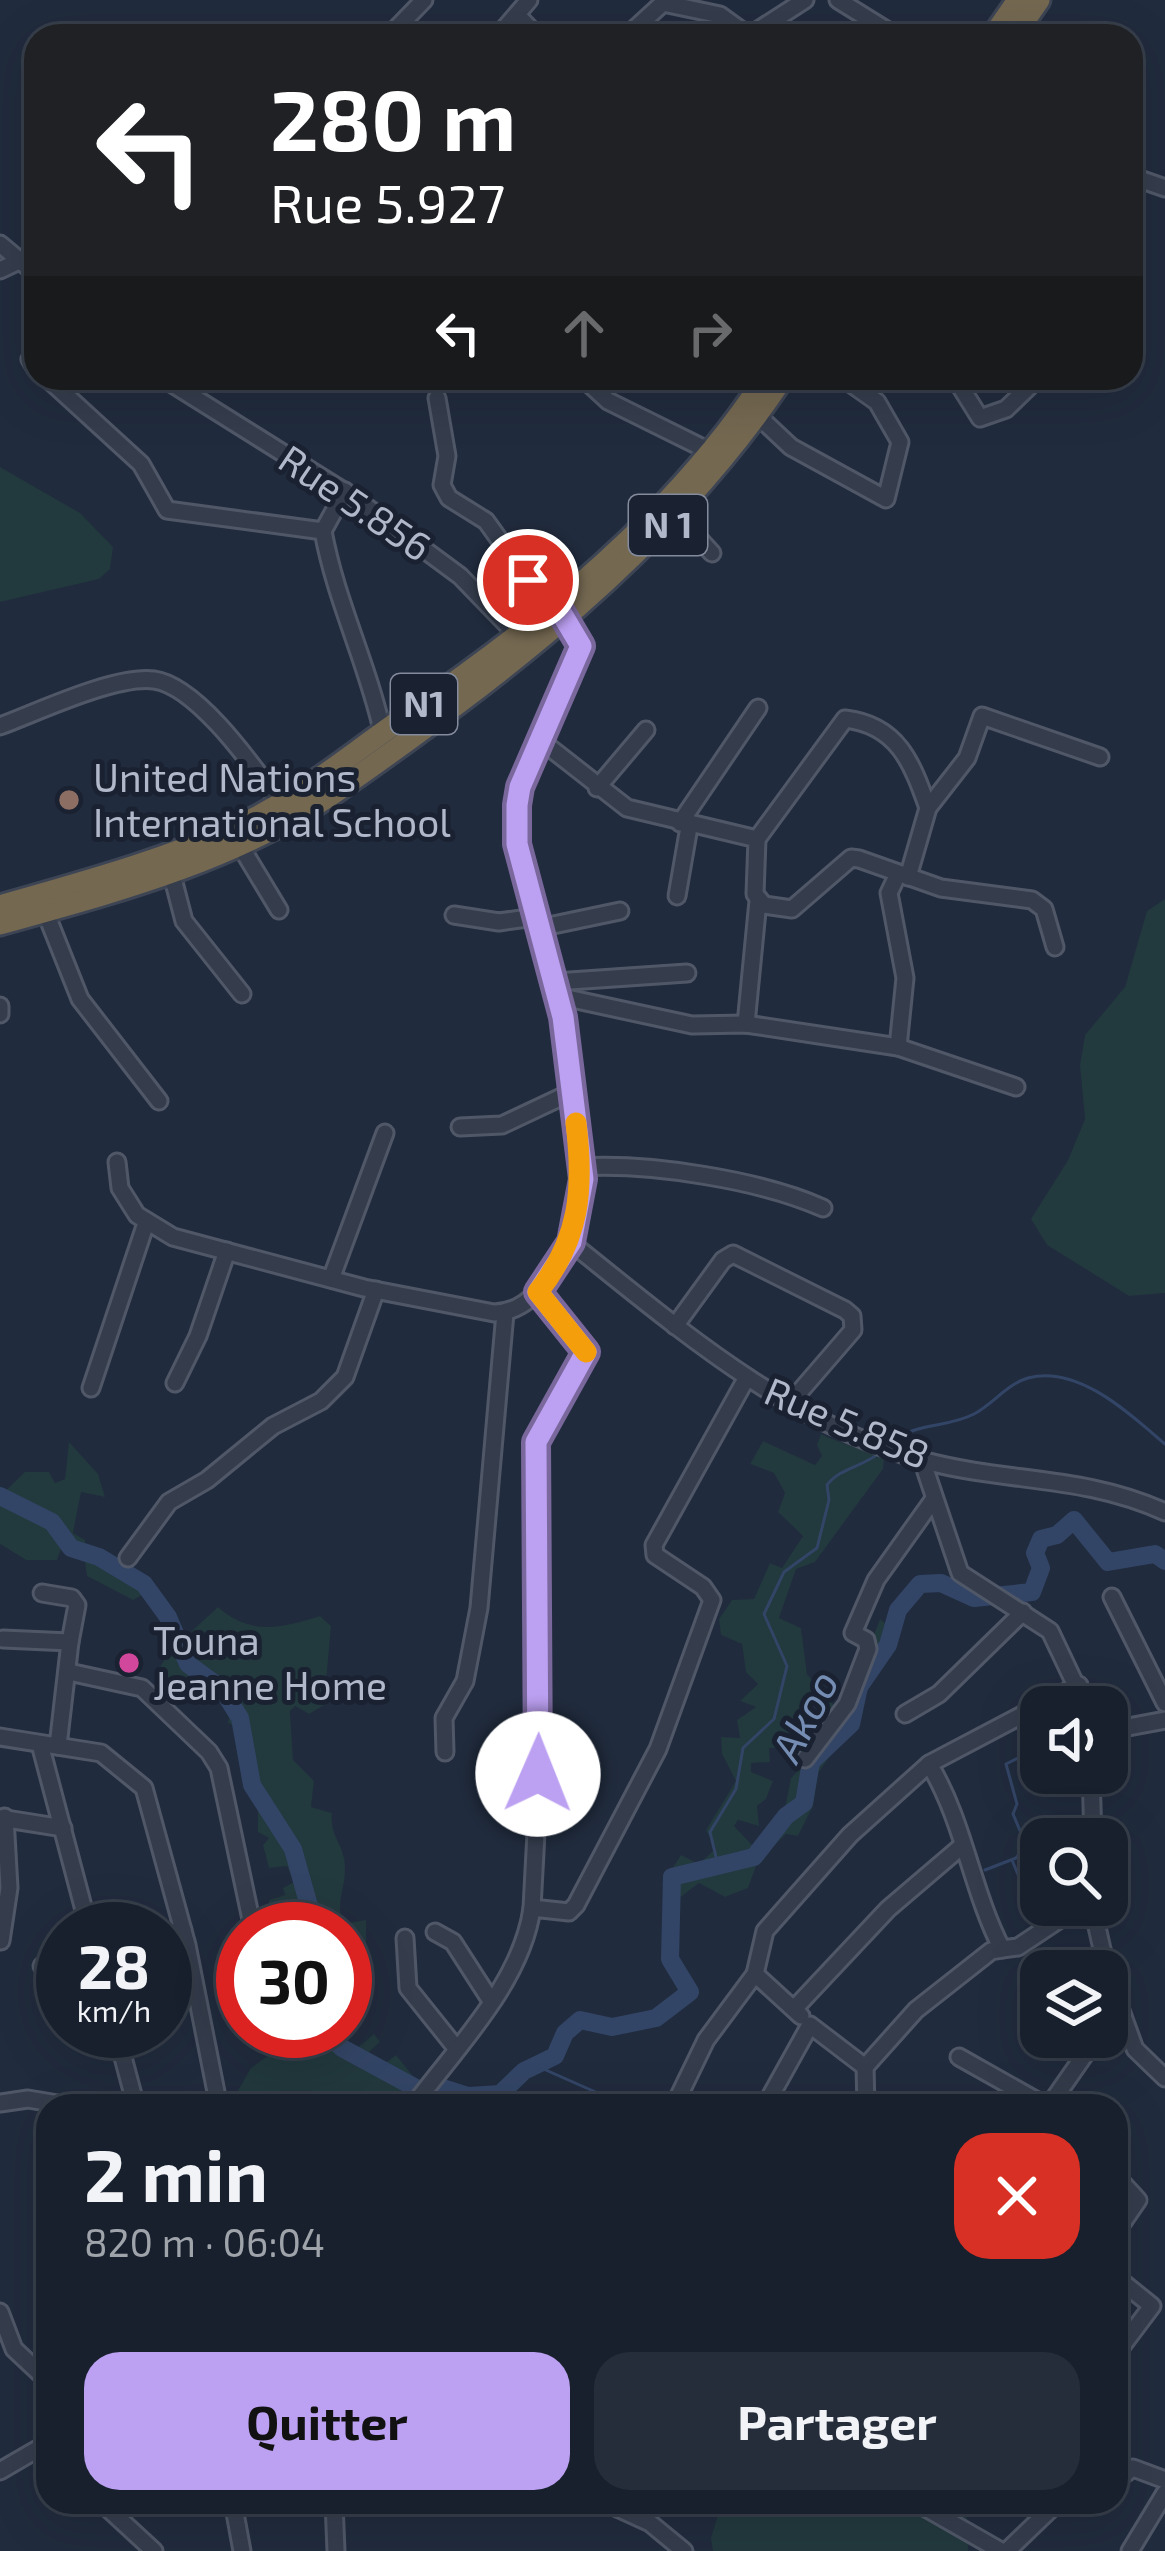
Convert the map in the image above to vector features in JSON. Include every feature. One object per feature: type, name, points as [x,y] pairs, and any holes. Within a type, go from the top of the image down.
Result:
[{"type":"highway","points":[[558,610],[711,452],[756,390]]},
{"type":"highway","name":"N 1","points":[[0,924],[172,874],[241,847],[334,793],[524,644],[558,610],[676,515],[775,390]]},
{"type":"highway","name":"N1","points":[[0,906],[190,847],[281,804],[524,644]]},
{"type":"street","points":[[401,24],[424,0]]},
{"type":"street","points":[[509,24],[529,0]]},
{"type":"street","points":[[768,24],[806,0]]},
{"type":"street","points":[[838,0],[877,24]]},
{"type":"street","points":[[639,24],[659,4],[680,2],[732,24]]},
{"type":"street","points":[[517,16],[525,24]]},
{"type":"street","points":[[0,244],[24,264]]},
{"type":"street","points":[[0,270],[19,260]]},
{"type":"street","points":[[59,390],[141,464],[167,510],[323,531]]},
{"type":"street","name":"Rue 5.856","points":[[182,390],[346,491],[460,576],[524,644]]},
{"type":"street","points":[[596,390],[608,401],[711,452]]},
{"type":"street","points":[[758,416],[791,447],[886,499],[900,442],[877,403],[859,390]]},
{"type":"street","points":[[962,390],[980,418],[1006,409],[1026,390]]},
{"type":"street","points":[[117,1162],[120,1188],[146,1223],[226,1251],[331,1279],[505,1313],[538,1292],[571,1242],[582,1192],[572,1092],[556,989],[516,828],[520,787],[580,655],[558,610],[486,521],[448,498],[442,485],[447,456],[437,398]]},
{"type":"street","points":[[346,491],[323,531],[332,581],[375,686],[383,734]]},
{"type":"street","points":[[676,515],[712,553]]},
{"type":"street","points":[[0,726],[83,696],[156,681],[170,685],[203,711],[281,804]]},
{"type":"street","points":[[677,896],[684,825],[758,708]]},
{"type":"street","points":[[898,1047],[905,978],[890,893],[903,876],[928,808],[967,758],[984,715],[1100,757]]},
{"type":"street","points":[[746,1024],[758,901],[757,839],[845,719],[871,724],[898,742],[928,808]]},
{"type":"street","points":[[597,788],[646,730]]},
{"type":"street","points":[[540,740],[627,808],[757,839]]},
{"type":"street","points":[[241,847],[279,910]]},
{"type":"street","points":[[758,901],[792,909],[851,859],[975,897],[1032,900],[1044,908],[1054,947]]},
{"type":"street","points":[[172,874],[184,920],[242,994]]},
{"type":"street","points":[[45,911],[80,998],[159,1101]]},
{"type":"street","points":[[454,916],[537,922],[620,911]]},
{"type":"street","points":[[556,989],[687,973]]},
{"type":"street","points":[[556,989],[692,1025],[746,1024],[898,1047],[1016,1087]]},
{"type":"street","points":[[460,1127],[502,1126],[572,1092]]},
{"type":"street","points":[[331,1279],[385,1133]]},
{"type":"street","points":[[581,1167],[633,1166],[779,1189],[824,1208]]},
{"type":"street","points":[[91,1388],[146,1223]]},
{"type":"street","name":"Rue 5.858","points":[[571,1242],[746,1379],[790,1403],[922,1460],[1065,1480],[1165,1512]]},
{"type":"street","points":[[175,1383],[198,1336],[226,1251]]},
{"type":"street","points":[[675,1326],[722,1259],[734,1254],[845,1310],[852,1316],[853,1330],[790,1403]]},
{"type":"street","points":[[128,1558],[170,1502],[207,1480],[274,1426],[322,1401],[345,1377],[376,1290]]},
{"type":"street","points":[[422,2094],[491,2001],[520,1951],[532,1908],[541,1740],[533,1572],[536,1442],[586,1358],[584,1346],[538,1292]]},
{"type":"street","points":[[445,1752],[444,1718],[465,1681],[479,1608],[505,1313]]},
{"type":"street","points":[[532,1908],[573,1910],[658,1749],[712,1600],[703,1587],[655,1555],[654,1545],[746,1379]]},
{"type":"street","points":[[680,2094],[706,2041],[755,1974],[765,1931],[850,1835],[929,1764],[1079,1684],[1050,1631],[983,1589],[955,1564],[922,1460]]},
{"type":"street","points":[[806,1759],[842,1712],[854,1686],[868,1645],[853,1633],[876,1580],[933,1500]]},
{"type":"street","points":[[43,1593],[72,1598],[77,1605],[58,1746]]},
{"type":"street","points":[[1112,1597],[1165,1703]]},
{"type":"street","points":[[905,1714],[939,1694],[1022,1612]]},
{"type":"street","points":[[3,1640],[70,1642]]},
{"type":"street","points":[[69,1672],[142,1688],[215,1759],[247,1902]]},
{"type":"street","points":[[1128,1727],[1165,1720]]},
{"type":"street","points":[[0,1736],[114,1759],[144,1788],[175,1902]]},
{"type":"street","points":[[40,1744],[82,1902]]},
{"type":"street","points":[[929,1764],[955,1808],[962,1844],[1003,1949]]},
{"type":"street","points":[[1,1941],[9,1888],[3,1818],[63,1828]]},
{"type":"street","points":[[794,2008],[888,1909],[962,1844]]},
{"type":"street","points":[[866,2094],[866,2068],[916,2010],[991,1951],[1018,1947],[1050,1926]]},
{"type":"street","points":[[435,1932],[453,1942],[491,2001]]},
{"type":"street","points":[[405,1937],[408,1988],[456,2048]]},
{"type":"street","points":[[192,1974],[216,2092]]},
{"type":"street","points":[[755,1974],[866,2068]]},
{"type":"street","points":[[772,2094],[810,2025]]},
{"type":"street","points":[[1128,2028],[1136,2049],[1165,2078]]},
{"type":"street","points":[[959,2057],[1026,2094]]},
{"type":"street","points":[[123,2058],[133,2094]]},
{"type":"street","points":[[1057,2094],[1082,2058]]},
{"type":"street","points":[[0,2103],[36,2100]]},
{"type":"street","points":[[1128,2189],[1138,2200],[1128,2215]]},
{"type":"street","points":[[1128,2287],[1152,2306],[1128,2338]]},
{"type":"street","points":[[0,2316],[14,2349],[36,2370]]},
{"type":"street","points":[[0,2471],[36,2450]]},
{"type":"street","points":[[1128,2472],[1133,2468],[1165,2480]]},
{"type":"street","points":[[1130,2551],[1159,2520],[1165,2493]]},
{"type":"street","points":[[114,2514],[154,2551]]},
{"type":"street","points":[[234,2514],[242,2551]]},
{"type":"street","points":[[334,2514],[336,2551]]},
{"type":"street","points":[[630,2514],[650,2523],[684,2551]]},
{"type":"street","points":[[936,2514],[1004,2551],[1043,2514]]},
{"type":"green space","points":[[0,467],[80,513],[113,547],[110,569],[99,579],[0,602]]},
{"type":"green space","points":[[1165,899],[1165,1293],[1129,1296],[1047,1245],[1031,1219],[1068,1160],[1085,1119],[1080,1065],[1085,1035],[1125,987],[1147,911]]},
{"type":"green space","points":[[821,1434],[880,1457],[883,1469],[815,1562],[796,1569],[779,1618],[801,1628],[807,1674],[837,1709],[810,1703],[810,1718],[787,1747],[769,1748],[770,1762],[751,1763],[751,1772],[773,1781],[766,1799],[757,1806],[759,1826],[738,1820],[734,1826],[755,1848],[782,1823],[791,1778],[845,1725],[851,1693],[880,1619],[886,1624],[878,1664],[858,1716],[818,1773],[813,1806],[798,1836],[786,1834],[758,1861],[748,1888],[725,1897],[699,1883],[678,1899],[662,1884],[681,1855],[699,1864],[716,1848],[706,1830],[736,1781],[722,1754],[721,1737],[740,1738],[737,1720],[756,1707],[740,1701],[758,1684],[746,1672],[742,1644],[721,1635],[719,1619],[732,1600],[754,1599],[770,1563],[782,1568],[803,1536],[778,1512],[785,1493],[774,1473],[750,1464],[763,1441],[815,1465],[822,1456],[817,1445]]},
{"type":"green space","points":[[69,1442],[98,1474],[105,1497],[81,1492],[73,1533],[85,1540],[86,1551],[134,1572],[178,1626],[173,1631],[181,1641],[218,1607],[254,1626],[279,1626],[320,1616],[331,1626],[324,1705],[309,1714],[295,1706],[290,1711],[293,1760],[314,1781],[311,1807],[332,1813],[345,1867],[341,1902],[269,1902],[285,1895],[283,1888],[294,1882],[287,1866],[269,1868],[263,1845],[269,1838],[258,1832],[258,1804],[244,1776],[235,1726],[228,1723],[231,1709],[221,1704],[221,1692],[197,1672],[171,1685],[158,1670],[174,1645],[161,1614],[144,1594],[133,1600],[87,1576],[84,1555],[61,1549],[57,1560],[26,1560],[0,1544],[0,1496],[25,1472],[49,1472],[55,1483],[65,1479]]},
{"type":"green space","points":[[372,2054],[384,2064],[396,2055],[412,2075],[407,2094],[236,2094],[251,2068],[265,2058]]},
{"type":"green space","points":[[718,2514],[966,2514],[968,2551],[713,2551],[711,2538]]},
{"type":"waterway","name":"Akoo","points":[[889,1445],[909,1432],[974,1414],[1020,1381],[1047,1376],[1066,1378],[1103,1395],[1165,1444]]},
{"type":"waterway","points":[[718,1865],[710,1832],[736,1789],[743,1748],[774,1719],[787,1666],[764,1614],[784,1572],[817,1548],[829,1500],[827,1485],[882,1451]]},
{"type":"waterway","name":"Akoo","points":[[0,1496],[52,1522],[71,1548],[99,1557],[144,1584],[168,1617],[188,1664],[222,1689],[240,1718],[252,1785],[293,1849],[308,1902]]},
{"type":"waterway","name":"Akoo","points":[[500,2094],[524,2071],[555,2056],[565,2033],[580,2020],[612,2027],[656,2018],[690,1992],[670,1959],[672,1877],[754,1857],[786,1816],[804,1803],[811,1762],[851,1724],[859,1687],[888,1645],[898,1610],[920,1584],[941,1583],[974,1598],[1032,1592],[1041,1568],[1035,1553],[1041,1539],[1057,1535],[1074,1520],[1108,1562],[1155,1554],[1165,1561]]},
{"type":"waterway","points":[[985,1870],[1016,1858],[1026,1845],[1013,1814],[1017,1804],[1006,1764],[1018,1758]]},
{"type":"waterway","points":[[1012,1860],[1020,1880]]},
{"type":"waterway","name":"Akoo","points":[[360,2058],[425,2093],[443,2088],[462,2094]]},
{"type":"waterway","points":[[539,2067],[600,2094]]},
{"type":"slow traffic","points":[[576,1123],[583,1179],[571,1242],[538,1292],[586,1352]]},
{"type":"place","name":"United Nations International School","points":[[69,800]]},
{"type":"place","name":"Touna Jeanne Home","points":[[129,1663]]},
{"type":"route","points":[[528,580],[549,609],[556,604],[581,646],[520,787],[516,828],[563,1017],[583,1179],[571,1242],[538,1292],[584,1346],[586,1358],[536,1442],[533,1572],[541,1727],[538,1774]]}]
